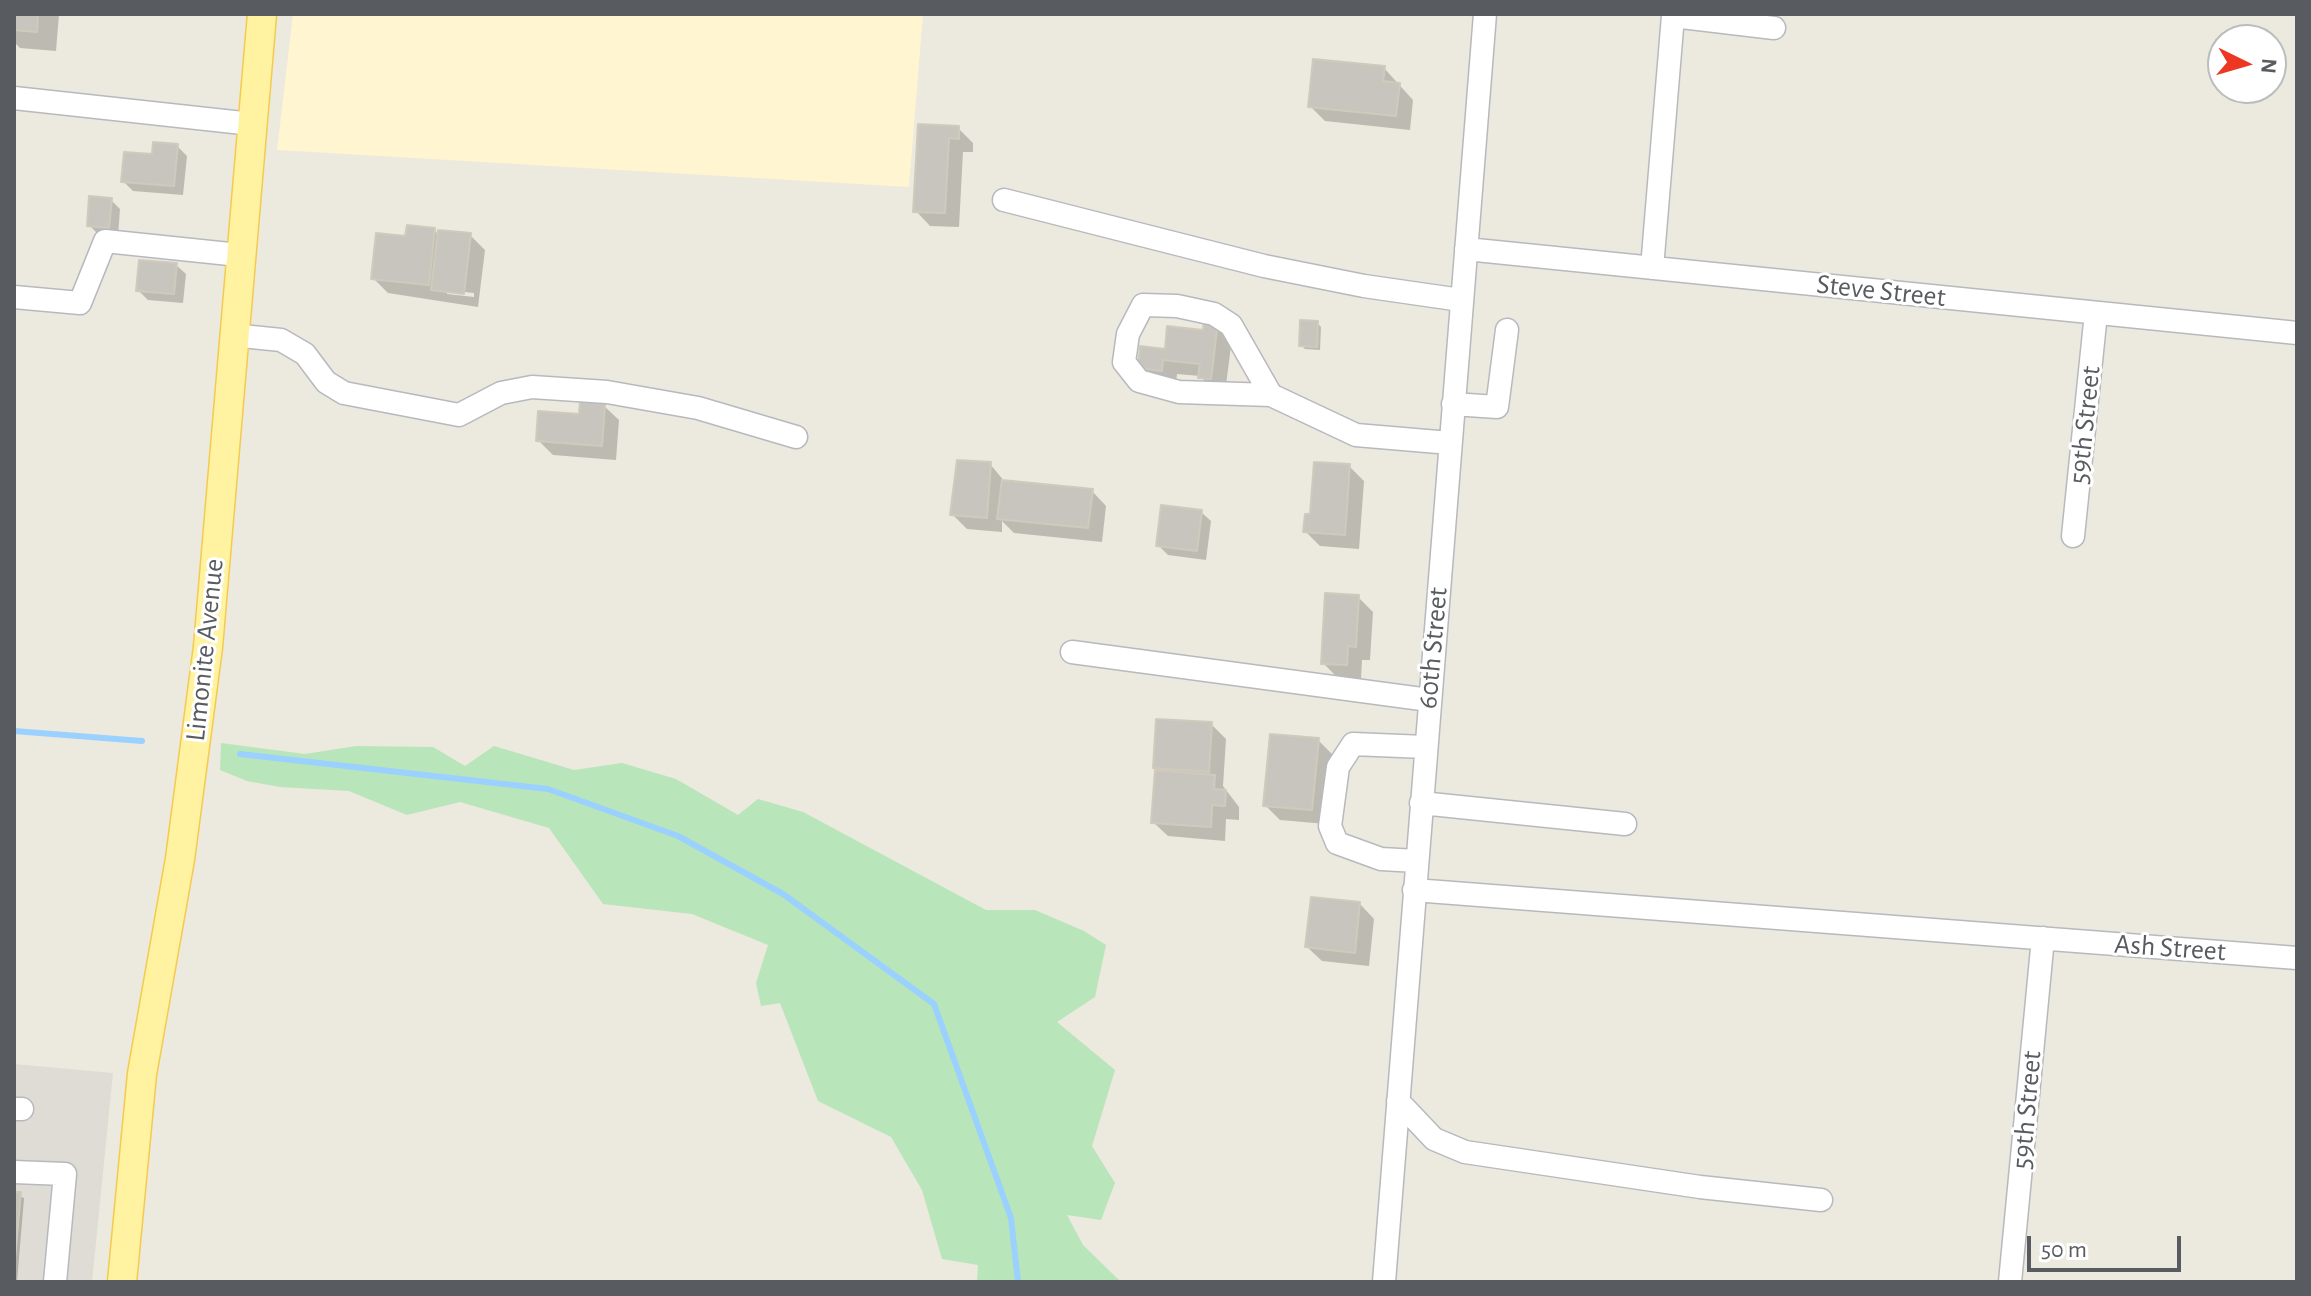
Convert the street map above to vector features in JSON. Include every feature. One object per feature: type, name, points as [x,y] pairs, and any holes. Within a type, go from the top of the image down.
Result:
[{"type":"main road","name":"Limonite Avenue","points":[[122,1282],[142,1074],[180,859],[199,721],[262,14]]},
{"type":"street","name":"60th Street","points":[[1384,1282],[1485,14]]},
{"type":"street","points":[[1652,268],[1673,16],[1774,28]]},
{"type":"street","points":[[14,98],[252,124]]},
{"type":"street","points":[[1004,200],[1264,266],[1364,286],[1461,300]]},
{"type":"street","points":[[14,297],[80,303],[105,241],[239,255]]},
{"type":"street","name":"Steve Street","points":[[1466,249],[2297,333]]},
{"type":"street","points":[[1271,395],[1231,325],[1214,314],[1177,306],[1143,305],[1128,334],[1124,362],[1139,381],[1179,392],[1271,395],[1356,435],[1450,443]]},
{"type":"street","name":"59th Street","points":[[2073,536],[2096,313]]},
{"type":"street","points":[[1453,404],[1497,407],[1507,330]]},
{"type":"street","points":[[232,335],[281,340],[305,354],[326,382],[344,393],[459,415],[501,393],[532,387],[592,391],[698,408],[796,437]]},
{"type":"street","points":[[1072,652],[1429,700]]},
{"type":"street","points":[[1417,861],[1381,859],[1337,843],[1330,826],[1338,767],[1353,744],[1425,747]]},
{"type":"street","points":[[1421,803],[1625,824]]},
{"type":"street","name":"Ash Street","points":[[1414,890],[2297,958]]},
{"type":"street","name":"59th Street","points":[[2010,1282],[2043,938]]},
{"type":"street","points":[[1398,1101],[1434,1139],[1465,1152],[1684,1185],[1821,1200]]},
{"type":"street","points":[[14,1172],[65,1174],[55,1282]]},
{"type":"shaded area","points":[[293,14],[923,14],[909,187],[277,150]]},
{"type":"shaded area","points":[[14,1064],[113,1073],[92,1282],[14,1282]]},
{"type":"green space","points":[[221,743],[305,754],[356,746],[433,747],[465,766],[494,746],[574,770],[622,763],[676,779],[738,815],[758,799],[803,812],[986,910],[1035,910],[1084,931],[1106,945],[1095,997],[1057,1022],[1115,1070],[1092,1146],[1115,1183],[1101,1220],[1067,1215],[1083,1245],[1121,1282],[977,1282],[978,1265],[942,1259],[922,1190],[891,1137],[818,1101],[780,1003],[761,1006],[756,983],[768,945],[692,914],[603,904],[549,828],[460,802],[407,815],[349,791],[280,787],[247,781],[220,770]]},
{"type":"building","points":[[14,14],[38,14],[37,32],[14,30]]},
{"type":"building","points":[[1313,59],[1385,66],[1383,81],[1400,83],[1396,116],[1308,107]]},
{"type":"building","points":[[918,124],[959,126],[959,139],[949,138],[945,213],[913,212]]},
{"type":"building","points":[[153,142],[178,144],[174,186],[121,182],[124,152],[152,154]]},
{"type":"building","points":[[89,196],[112,198],[109,228],[87,226]]},
{"type":"building","points":[[407,225],[435,228],[429,285],[371,279],[376,233],[405,236]]},
{"type":"building","points":[[438,230],[471,233],[464,294],[431,290]]},
{"type":"building","points":[[139,260],[177,263],[174,294],[136,291]]},
{"type":"building","points":[[1204,320],[1218,321],[1211,379],[1198,378],[1200,364],[1163,360],[1162,371],[1138,368],[1140,346],[1165,349],[1167,326],[1203,330]]},
{"type":"building","points":[[1300,320],[1318,321],[1317,347],[1299,346]]},
{"type":"building","points":[[580,402],[605,404],[602,446],[536,441],[538,411],[579,414]]},
{"type":"building","points":[[957,460],[991,462],[987,518],[950,515]]},
{"type":"building","points":[[1314,462],[1350,464],[1345,535],[1303,532],[1305,514],[1310,514]]},
{"type":"building","points":[[1002,480],[1093,489],[1088,528],[997,519]]},
{"type":"building","points":[[1161,505],[1202,510],[1197,551],[1156,546]]},
{"type":"building","points":[[1325,593],[1359,595],[1356,647],[1348,646],[1347,665],[1321,664]]},
{"type":"building","points":[[1156,719],[1212,722],[1209,772],[1153,768]]},
{"type":"building","points":[[1270,734],[1319,738],[1312,810],[1263,806]]},
{"type":"building","points":[[1155,770],[1215,775],[1214,789],[1226,790],[1225,806],[1212,805],[1211,827],[1151,823]]},
{"type":"building","points":[[1311,897],[1360,902],[1355,953],[1305,947]]},
{"type":"building","points":[[14,1192],[21,1192],[14,1270]]},
{"type":"waterway","points":[[14,731],[142,741]]},
{"type":"waterway","points":[[240,754],[548,789],[678,836],[783,894],[934,1004],[1011,1218],[1018,1282]]}]
